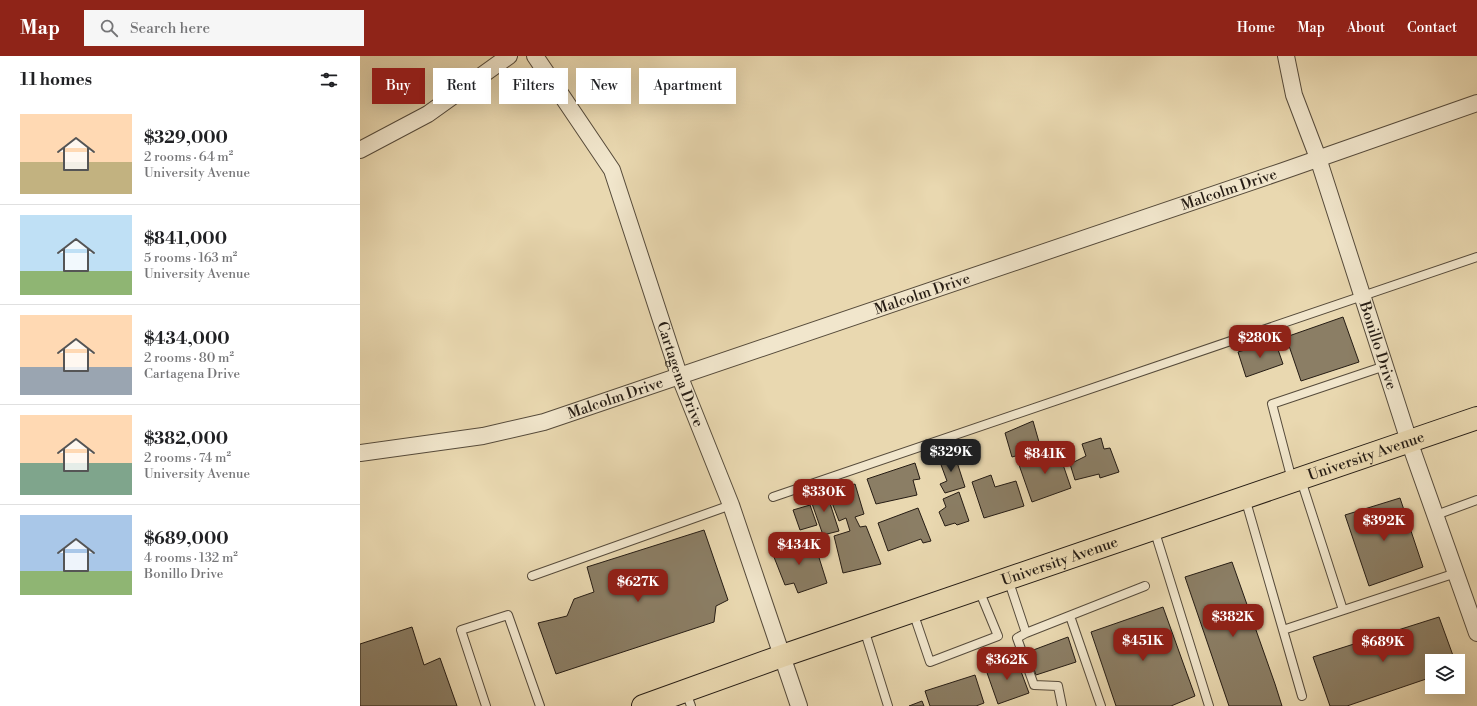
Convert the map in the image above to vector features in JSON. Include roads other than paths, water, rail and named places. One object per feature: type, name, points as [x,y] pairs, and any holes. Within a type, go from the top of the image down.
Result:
[{"type":"main road","name":"University Avenue","points":[[643,706],[688,698],[782,656],[1477,418]]},
{"type":"street","points":[[360,150],[428,114],[509,56]]},
{"type":"street","name":"Cartagena Drive","points":[[535,56],[612,170],[679,376],[731,505],[799,706]]},
{"type":"street","name":"Bonillo Drive","points":[[1286,56],[1294,95],[1318,158],[1410,441],[1477,633]]},
{"type":"street","name":"Malcolm Drive","points":[[360,453],[483,436],[544,422],[1477,103]]},
{"type":"lane","points":[[773,497],[1477,257]]},
{"type":"lane","points":[[1343,610],[1296,479],[1272,404],[1386,366]]},
{"type":"lane","points":[[1245,497],[1302,696]]},
{"type":"lane","points":[[1436,515],[1477,500]]},
{"type":"lane","points":[[532,576],[731,505]]},
{"type":"lane","points":[[1154,529],[1209,706]]},
{"type":"lane","points":[[1283,630],[1456,573]]},
{"type":"lane","points":[[1008,578],[1026,633]]},
{"type":"lane","points":[[1062,706],[1058,686],[1034,686],[1017,638],[1026,633],[1146,586]]},
{"type":"lane","points":[[912,611],[930,662],[998,636],[979,588]]},
{"type":"lane","points":[[486,706],[461,630],[508,615],[540,706]]},
{"type":"lane","points":[[1070,616],[1101,706]]},
{"type":"lane","points":[[864,628],[888,706]]}]
